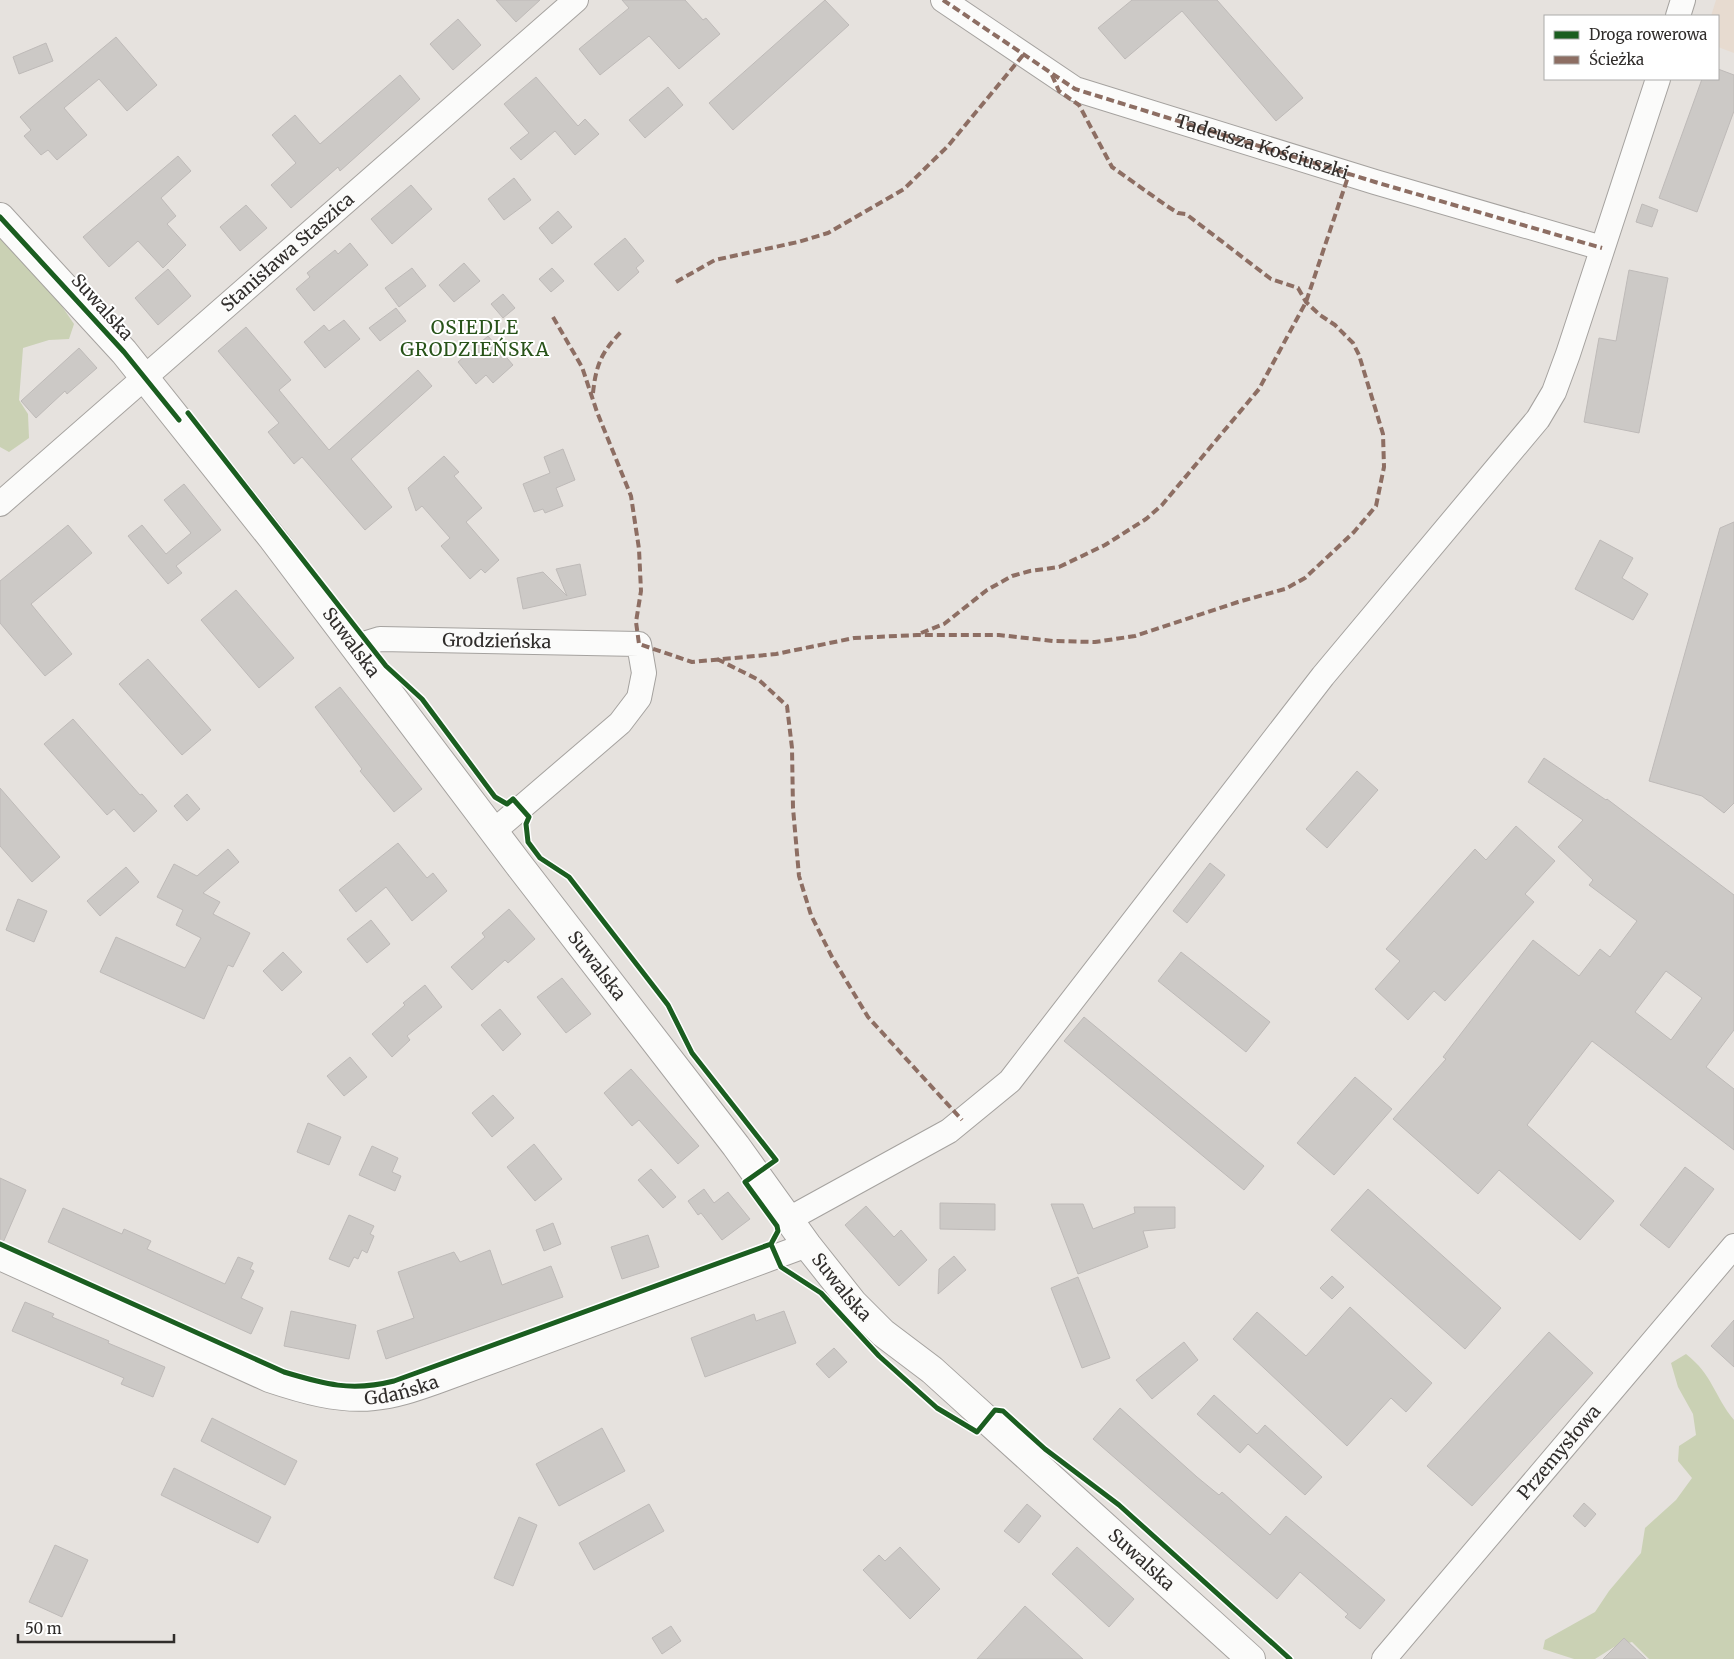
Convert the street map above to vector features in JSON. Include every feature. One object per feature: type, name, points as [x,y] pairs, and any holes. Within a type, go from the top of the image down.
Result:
[{"type":"street","name":"Stanisława Staszica","points":[[0,504],[576,0]]},
{"type":"street","name":"Tadeusza Kościuszki","points":[[943,0],[1075,89],[1375,182],[1602,248]]},
{"type":"street","points":[[1678,15],[1683,0]]},
{"type":"street","points":[[789,1220],[949,1131],[1010,1081],[1322,676],[1538,419],[1554,392],[1568,354],[1658,80]]},
{"type":"street","name":"Suwalska","points":[[0,217],[124,352],[273,539],[356,651],[736,1146],[807,1245],[854,1303],[883,1333],[932,1370],[1251,1659]]},
{"type":"street","name":"Grodzieńska","points":[[356,651],[367,643],[380,639],[639,644],[644,673],[639,698],[620,723],[494,831]]},
{"type":"street","name":"Gdańska","points":[[0,1258],[269,1380],[303,1391],[330,1396],[373,1398],[399,1394],[444,1379],[807,1245]]},
{"type":"street","name":"Przemysłowa","points":[[1384,1659],[1734,1246]]},
{"type":"shaded area","points":[[1716,0],[1734,0],[1734,53],[1719,47],[1719,15],[1711,15]]},
{"type":"green space","points":[[0,230],[51,290],[74,324],[69,339],[49,340],[23,348],[19,400],[28,414],[29,438],[9,452],[0,447]]},
{"type":"green space","points":[[1686,1354],[1708,1378],[1734,1420],[1734,1659],[1649,1659],[1632,1642],[1614,1647],[1595,1659],[1574,1659],[1543,1649],[1545,1640],[1595,1612],[1609,1591],[1641,1553],[1645,1528],[1676,1500],[1692,1478],[1678,1461],[1679,1446],[1696,1435],[1693,1414],[1678,1387],[1671,1363]]},
{"type":"building","points":[[496,0],[540,0],[516,22]]},
{"type":"building","points":[[622,0],[685,0],[703,20],[706,18],[720,34],[679,69],[649,36],[600,75],[579,49],[629,8]]},
{"type":"building","points":[[825,0],[849,25],[733,130],[709,103]]},
{"type":"building","points":[[1132,0],[1217,0],[1303,98],[1276,121],[1182,11],[1125,59],[1098,28]]},
{"type":"building","points":[[458,19],[481,45],[453,70],[430,44]]},
{"type":"building","points":[[116,37],[157,85],[127,111],[99,79],[64,108],[87,135],[57,160],[48,150],[41,155],[24,136],[31,130],[20,117]]},
{"type":"building","points":[[46,43],[53,61],[19,74],[13,57]]},
{"type":"building","points":[[1719,69],[1734,75],[1734,111],[1697,212],[1659,198],[1702,80],[1719,80]]},
{"type":"building","points":[[400,75],[420,99],[340,171],[338,167],[291,208],[271,185],[296,163],[272,135],[295,115],[320,144]]},
{"type":"building","points":[[536,77],[578,126],[585,119],[599,134],[575,155],[555,131],[521,160],[510,148],[529,133],[504,104]]},
{"type":"building","points":[[668,87],[683,105],[645,138],[629,120]]},
{"type":"building","points":[[178,156],[191,171],[161,198],[176,216],[167,224],[186,245],[163,268],[138,241],[109,267],[83,237]]},
{"type":"building","points":[[514,178],[531,200],[504,220],[488,199]]},
{"type":"building","points":[[411,185],[432,209],[392,244],[371,219]]},
{"type":"building","points":[[1642,204],[1658,210],[1652,227],[1636,222]]},
{"type":"building","points":[[246,205],[267,228],[240,251],[220,227]]},
{"type":"building","points":[[558,211],[572,227],[552,244],[539,228]]},
{"type":"building","points":[[625,238],[644,261],[636,268],[639,272],[618,291],[594,264]]},
{"type":"building","points":[[350,243],[368,265],[314,311],[296,289],[310,277],[307,273],[335,250],[338,254]]},
{"type":"building","points":[[464,263],[480,281],[454,302],[439,285]]},
{"type":"building","points":[[412,268],[426,286],[399,307],[385,288]]},
{"type":"building","points":[[552,268],[564,281],[551,292],[539,279]]},
{"type":"building","points":[[168,269],[191,296],[158,325],[135,298]]},
{"type":"building","points":[[1629,270],[1668,278],[1639,433],[1584,422],[1599,338],[1616,341]]},
{"type":"building","points":[[503,294],[515,308],[503,318],[491,304]]},
{"type":"building","points":[[396,308],[406,321],[380,341],[369,328]]},
{"type":"building","points":[[344,320],[360,339],[325,368],[304,342],[324,325],[329,331]]},
{"type":"building","points":[[246,327],[291,380],[279,390],[329,450],[418,370],[432,386],[351,459],[392,507],[365,530],[302,457],[294,464],[268,432],[279,423],[218,351]]},
{"type":"building","points":[[488,336],[513,365],[493,383],[486,375],[476,384],[458,362]]},
{"type":"building","points":[[79,348],[97,368],[67,394],[65,391],[36,418],[21,401]]},
{"type":"building","points":[[563,449],[575,480],[556,488],[563,506],[545,513],[543,509],[534,512],[523,484],[550,473],[544,457]]},
{"type":"building","points":[[444,456],[459,472],[454,476],[482,508],[466,522],[499,560],[485,573],[481,569],[470,579],[441,546],[450,538],[422,506],[416,511],[408,488]]},
{"type":"building","points":[[184,484],[221,530],[176,566],[182,573],[168,584],[128,536],[142,525],[166,554],[191,533],[164,500]]},
{"type":"building","points":[[1734,522],[1734,803],[1724,813],[1702,796],[1649,781],[1720,528]]},
{"type":"building","points":[[68,525],[92,553],[31,604],[72,654],[45,676],[0,623],[0,581]]},
{"type":"building","points":[[1600,540],[1633,558],[1622,578],[1648,594],[1633,620],[1575,589]]},
{"type":"building","points":[[580,564],[586,595],[523,609],[517,578],[543,572],[567,596],[556,569]]},
{"type":"building","points":[[236,590],[294,658],[259,688],[201,620]]},
{"type":"building","points":[[148,659],[211,730],[182,755],[119,684]]},
{"type":"building","points":[[340,687],[422,789],[394,812],[360,771],[362,769],[315,707]]},
{"type":"building","points":[[73,719],[140,795],[142,794],[157,811],[134,832],[114,809],[107,815],[44,744]]},
{"type":"building","points":[[1544,758],[1607,799],[1734,895],[1734,1030],[1706,1067],[1734,1089],[1734,1150],[1592,1041],[1527,1125],[1614,1201],[1580,1240],[1499,1170],[1478,1194],[1393,1119],[1446,1059],[1443,1057],[1533,940],[1579,976],[1600,949],[1610,957],[1637,921],[1589,885],[1593,880],[1558,847],[1583,820],[1528,782]],"holes":[[[1666,971],[1702,998],[1671,1040],[1635,1012]]]},
{"type":"building","points":[[1357,771],[1378,790],[1327,848],[1306,829]]},
{"type":"building","points":[[0,788],[60,857],[32,882],[0,846]]},
{"type":"building","points":[[187,794],[200,809],[187,821],[174,806]]},
{"type":"building","points":[[1516,826],[1555,861],[1525,894],[1534,902],[1445,1001],[1434,991],[1408,1020],[1375,989],[1400,961],[1386,949],[1475,849],[1486,860]]},
{"type":"building","points":[[398,843],[427,878],[433,873],[447,891],[412,921],[386,887],[356,912],[339,890]]},
{"type":"building","points":[[228,849],[239,862],[203,893],[220,902],[213,914],[250,933],[233,967],[228,965],[204,1019],[100,972],[116,937],[185,968],[201,938],[176,925],[183,910],[157,897],[174,864],[197,876]]},
{"type":"building","points":[[1210,863],[1225,875],[1187,923],[1173,911]]},
{"type":"building","points":[[126,867],[139,882],[100,916],[87,901]]},
{"type":"building","points":[[18,899],[47,911],[34,942],[6,930]]},
{"type":"building","points":[[509,909],[535,939],[508,963],[505,960],[472,990],[451,967],[485,937],[482,933]]},
{"type":"building","points":[[371,920],[390,944],[367,963],[347,939]]},
{"type":"building","points":[[283,952],[302,972],[282,991],[263,971]]},
{"type":"building","points":[[1181,952],[1270,1022],[1246,1052],[1158,981]]},
{"type":"building","points":[[562,978],[591,1014],[566,1033],[537,997]]},
{"type":"building","points":[[425,985],[442,1007],[407,1036],[410,1040],[392,1057],[372,1034],[405,1005],[403,1003]]},
{"type":"building","points":[[500,1009],[521,1034],[503,1051],[481,1025]]},
{"type":"building","points":[[1084,1017],[1264,1166],[1244,1190],[1064,1041]]},
{"type":"building","points":[[350,1057],[367,1077],[344,1096],[327,1076]]},
{"type":"building","points":[[631,1069],[699,1146],[678,1164],[639,1120],[632,1126],[604,1093]]},
{"type":"building","points":[[1355,1077],[1392,1109],[1334,1175],[1297,1143]]},
{"type":"building","points":[[493,1095],[514,1118],[492,1137],[472,1113]]},
{"type":"building","points":[[308,1123],[341,1137],[329,1165],[297,1152]]},
{"type":"building","points":[[534,1144],[562,1179],[535,1201],[507,1167]]},
{"type":"building","points":[[372,1146],[398,1158],[392,1172],[401,1176],[395,1191],[359,1175]]},
{"type":"building","points":[[1685,1167],[1714,1189],[1669,1248],[1640,1225]]},
{"type":"building","points":[[651,1169],[676,1197],[663,1208],[638,1180]]},
{"type":"building","points":[[0,1178],[26,1190],[2,1245],[0,1244]]},
{"type":"building","points":[[704,1189],[714,1203],[728,1192],[750,1219],[722,1240],[701,1213],[698,1215],[688,1201]]},
{"type":"building","points":[[1368,1189],[1501,1308],[1465,1349],[1331,1230]]},
{"type":"building","points":[[940,1203],[995,1204],[995,1230],[940,1229]]},
{"type":"building","points":[[1051,1204],[1083,1204],[1093,1229],[1135,1213],[1134,1207],[1175,1207],[1175,1228],[1143,1231],[1148,1247],[1078,1274]]},
{"type":"building","points":[[866,1206],[894,1237],[901,1230],[927,1260],[899,1286],[845,1225]]},
{"type":"building","points":[[63,1208],[122,1234],[124,1229],[151,1241],[147,1249],[225,1284],[238,1257],[253,1263],[250,1269],[254,1271],[241,1298],[263,1308],[251,1334],[48,1242]]},
{"type":"building","points":[[349,1215],[374,1226],[370,1234],[374,1236],[367,1253],[362,1250],[358,1259],[354,1257],[349,1267],[329,1259]]},
{"type":"building","points":[[553,1223],[561,1244],[544,1251],[536,1230]]},
{"type":"building","points":[[648,1235],[659,1267],[622,1279],[611,1247]]},
{"type":"building","points":[[490,1250],[502,1285],[551,1266],[563,1297],[386,1359],[377,1331],[414,1318],[398,1272],[454,1252],[460,1262]]},
{"type":"building","points":[[954,1256],[966,1270],[938,1294],[939,1269]]},
{"type":"building","points":[[1332,1276],[1344,1287],[1332,1299],[1320,1288]]},
{"type":"building","points":[[1078,1277],[1110,1358],[1082,1368],[1051,1288]]},
{"type":"building","points":[[25,1302],[54,1314],[52,1317],[109,1341],[108,1343],[165,1367],[153,1397],[121,1384],[124,1378],[12,1331]]},
{"type":"building","points":[[1350,1307],[1432,1383],[1406,1412],[1391,1398],[1347,1446],[1233,1339],[1257,1312],[1306,1356]]},
{"type":"building","points":[[291,1311],[356,1325],[349,1359],[284,1346]]},
{"type":"building","points":[[784,1311],[796,1343],[705,1377],[691,1338],[754,1314],[756,1321]]},
{"type":"building","points":[[1734,1320],[1734,1367],[1711,1346]]},
{"type":"building","points":[[1549,1332],[1593,1373],[1472,1506],[1427,1466]]},
{"type":"building","points":[[1184,1342],[1198,1360],[1152,1399],[1136,1380]]},
{"type":"building","points":[[834,1348],[847,1362],[829,1378],[816,1364]]},
{"type":"building","points":[[1214,1395],[1257,1434],[1265,1425],[1322,1477],[1305,1495],[1248,1444],[1240,1453],[1197,1414]]},
{"type":"building","points":[[1120,1408],[1197,1477],[1219,1495],[1222,1492],[1270,1535],[1286,1516],[1385,1600],[1360,1629],[1345,1617],[1348,1614],[1300,1572],[1277,1599],[1093,1439]]},
{"type":"building","points":[[212,1418],[297,1461],[285,1485],[201,1441]]},
{"type":"building","points":[[602,1428],[625,1471],[559,1506],[536,1464]]},
{"type":"building","points":[[174,1468],[271,1517],[258,1543],[161,1495]]},
{"type":"building","points":[[1584,1503],[1596,1514],[1585,1527],[1573,1516]]},
{"type":"building","points":[[649,1504],[664,1531],[594,1570],[579,1543]]},
{"type":"building","points":[[1027,1504],[1041,1516],[1019,1543],[1004,1531]]},
{"type":"building","points":[[519,1517],[537,1525],[513,1586],[494,1578]]},
{"type":"building","points":[[55,1545],[88,1560],[62,1617],[29,1602]]},
{"type":"building","points":[[900,1547],[940,1589],[910,1619],[863,1570],[879,1555],[885,1561]]},
{"type":"building","points":[[1077,1547],[1134,1599],[1109,1627],[1052,1574]]},
{"type":"building","points":[[1025,1606],[1083,1659],[977,1659]]},
{"type":"building","points":[[671,1626],[681,1641],[662,1654],[652,1638]]},
{"type":"building","points":[[1624,1638],[1646,1659],[1603,1659]]},
{"type":"marked path","points":[[943,0],[1075,89],[1375,182],[1602,248]]},
{"type":"marked path","points":[[676,282],[715,260],[798,242],[828,233],[904,189],[948,146],[1024,54]]},
{"type":"marked path","points":[[553,317],[582,367],[597,412],[631,496],[639,549],[641,591],[636,622],[639,644],[692,662],[776,654],[854,638],[917,635],[999,635],[1053,641],[1095,642],[1135,636],[1238,602],[1285,589],[1305,578],[1354,532],[1376,506],[1384,467],[1383,434],[1359,355],[1353,343],[1335,325],[1306,302],[1298,288],[1271,279],[1186,214],[1178,213],[1112,167],[1079,105],[1059,91],[1051,73]]},
{"type":"marked path","points":[[921,633],[944,624],[987,590],[1012,576],[1030,571],[1059,567],[1105,545],[1146,519],[1162,505],[1259,389],[1306,302],[1349,174]]},
{"type":"marked path","points":[[593,393],[601,358],[623,330]]},
{"type":"marked path","points":[[717,659],[759,680],[787,706],[792,748],[793,808],[799,876],[811,915],[832,957],[868,1017],[962,1120]]},
{"type":"cycle path","points":[[0,217],[124,352],[179,420]]},
{"type":"cycle path","points":[[0,1244],[284,1372],[325,1383],[364,1386],[394,1381],[771,1244],[778,1231],[777,1226],[745,1182],[776,1160],[692,1053],[668,1005],[569,877],[540,858],[528,842],[526,824],[529,817],[513,799],[507,804],[495,797],[422,699],[386,666],[188,413]]},
{"type":"cycle path","points":[[771,1244],[781,1267],[821,1293],[879,1356],[937,1408],[977,1432],[995,1410],[1003,1411],[1045,1449],[1119,1505],[1290,1659]]},
{"type":"district","name":"OSIEDLE GRODZIEŃSKA","points":[[475,338]]}]
